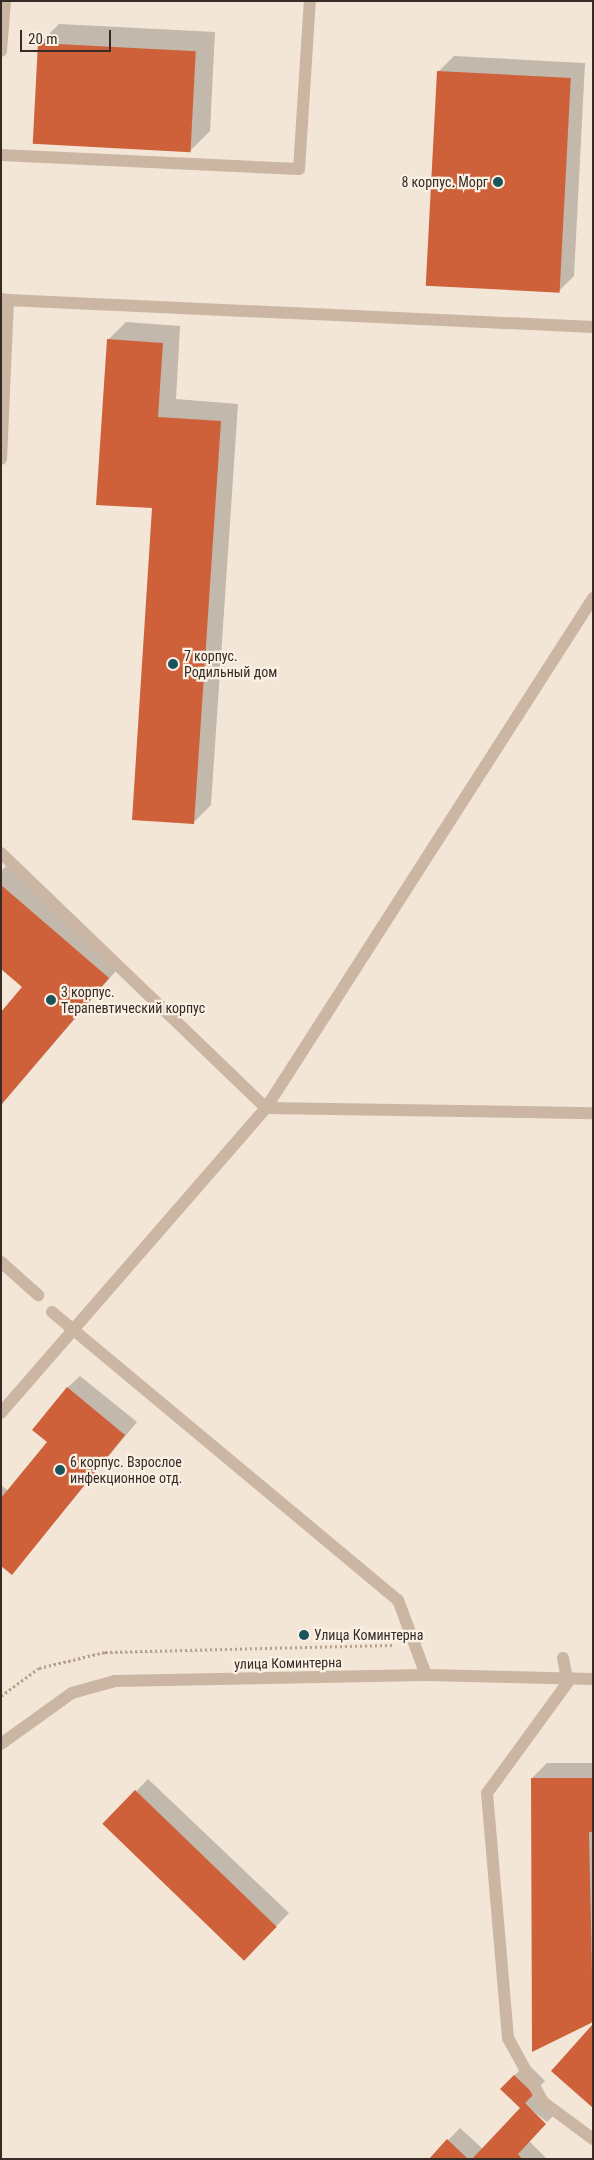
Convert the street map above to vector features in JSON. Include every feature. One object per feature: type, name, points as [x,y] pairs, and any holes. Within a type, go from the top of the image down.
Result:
[{"type":"street","points":[[1,51],[4,1]]},
{"type":"street","points":[[1,155],[299,169],[310,1]]},
{"type":"street","points":[[1,459],[4,300],[593,327]]},
{"type":"street","points":[[1,1413],[266,1108],[593,598]]},
{"type":"street","points":[[1,853],[266,1108],[593,1113]]},
{"type":"street","points":[[1,1262],[38,1295]]},
{"type":"street","points":[[52,1312],[398,1600],[426,1675]]},
{"type":"street","points":[[417,1650],[428,1644]]},
{"type":"street","points":[[563,1658],[569,1678],[487,1793],[508,2038],[543,2102],[593,2139]]},
{"type":"street","name":"улица Коминтерна","points":[[1,1744],[72,1692],[115,1681],[426,1675],[593,1679]]},
{"type":"path","points":[[1,1696],[38,1668],[105,1652],[417,1650]]},
{"type":"building","points":[[38,43],[196,51],[190,152],[33,144]]},
{"type":"building","name":"8 корпус. Морг","points":[[437,71],[571,78],[560,293],[426,286]]},
{"type":"building","name":"7 корпус. Родильный дом","points":[[107,339],[163,343],[158,417],[221,421],[194,824],[132,820],[152,508],[96,505]]},
{"type":"building","name":"3 корпус. Терапевтический корпус","points":[[1,885],[109,978],[1,1105],[1,1012],[22,987],[1,969]]},
{"type":"building","name":"6 корпус. Взрослое инфекционное отд.","points":[[67,1387],[125,1435],[12,1575],[1,1566],[1,1498],[47,1442],[32,1430]]},
{"type":"building","points":[[531,1778],[593,1778],[593,1832],[589,1832],[593,2022],[532,2052]]},
{"type":"building","points":[[135,1790],[277,1927],[244,1961],[102,1824]]},
{"type":"building","points":[[593,2024],[593,2108],[551,2071]]},
{"type":"building","points":[[514,2075],[534,2094],[525,2103],[546,2124],[518,2154],[522,2159],[472,2159],[520,2108],[500,2089]]},
{"type":"building","points":[[447,2139],[468,2159],[429,2159]]},
{"type":"place","name":"8 корпус. Морг","points":[[498,182]]},
{"type":"place","name":"7 корпус. Родильный дом","points":[[173,664]]},
{"type":"place","name":"3 корпус. Терапевтический корпус","points":[[51,1000]]},
{"type":"place","name":"6 корпус. Взрослое инфекционное отд.","points":[[60,1470]]},
{"type":"place","name":"Улица Коминтерна","points":[[304,1635]]}]
